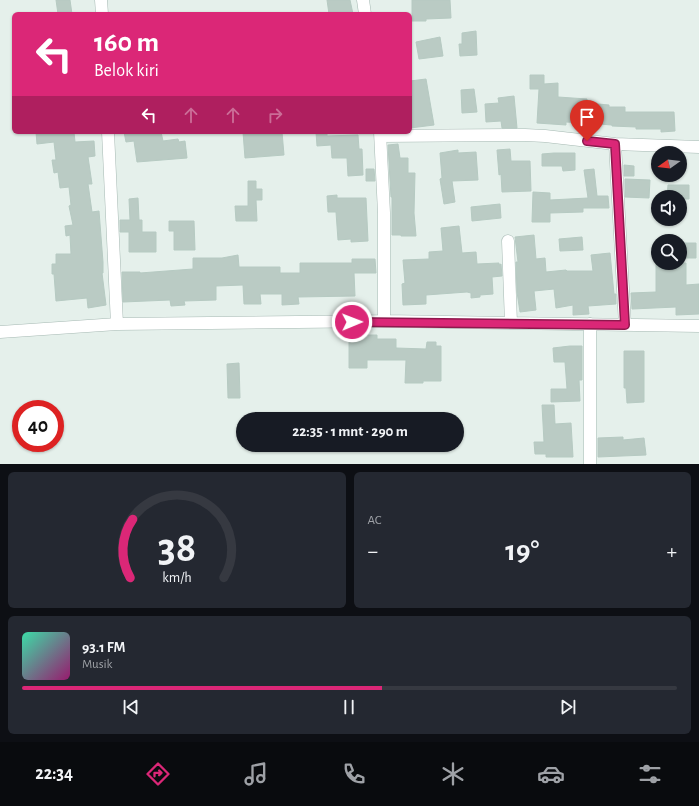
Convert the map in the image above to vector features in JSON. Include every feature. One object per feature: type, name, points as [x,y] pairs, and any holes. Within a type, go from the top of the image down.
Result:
[{"type":"street","points":[[101,0],[102,12]]},
{"type":"street","points":[[363,0],[365,12]]},
{"type":"street","points":[[108,134],[117,324]]},
{"type":"street","points":[[384,321],[384,213],[380,134],[524,135],[615,144],[699,147]]},
{"type":"street","points":[[615,144],[625,325]]},
{"type":"street","points":[[508,241],[511,323]]},
{"type":"street","points":[[0,332],[117,324],[384,321],[699,326]]},
{"type":"street","points":[[590,324],[590,464]]},
{"type":"building","points":[[56,0],[70,0],[72,12],[58,12]]},
{"type":"building","points":[[327,0],[350,0],[353,12],[329,12]]},
{"type":"building","points":[[412,0],[450,0],[451,18],[412,21]]},
{"type":"building","points":[[476,31],[477,55],[460,56],[459,44],[462,44],[462,33]]},
{"type":"building","points":[[440,37],[443,56],[419,59],[416,42]]},
{"type":"building","points":[[530,75],[544,75],[544,84],[558,83],[558,97],[587,99],[587,103],[609,105],[609,107],[625,107],[625,112],[674,112],[675,131],[661,132],[661,129],[636,129],[636,127],[585,123],[566,122],[566,125],[537,123],[539,89],[530,89]]},
{"type":"building","points":[[426,79],[434,125],[412,128],[412,81]]},
{"type":"building","points":[[474,89],[477,112],[462,113],[461,90]]},
{"type":"building","points":[[514,96],[517,128],[502,128],[501,121],[486,122],[485,104],[499,103],[498,98]]},
{"type":"building","points":[[36,134],[74,134],[75,142],[94,141],[95,156],[88,157],[92,184],[88,184],[92,212],[99,211],[103,262],[102,273],[106,305],[88,308],[87,298],[56,301],[52,264],[56,264],[56,254],[71,254],[70,235],[66,236],[65,226],[73,225],[69,206],[71,205],[69,187],[60,188],[58,172],[54,173],[52,160],[56,160],[54,142],[37,144]]},
{"type":"building","points":[[124,134],[161,134],[163,141],[178,139],[179,142],[185,141],[187,158],[137,162],[134,141],[126,142]]},
{"type":"building","points":[[243,134],[282,134],[284,155],[245,158]]},
{"type":"building","points":[[316,134],[327,134],[327,136],[358,135],[359,149],[362,149],[363,175],[348,176],[347,158],[332,158],[331,145],[317,146]]},
{"type":"building","points":[[398,144],[400,158],[408,158],[408,173],[415,173],[414,213],[416,236],[392,235],[392,197],[388,145]]},
{"type":"building","points":[[510,149],[511,161],[530,161],[531,191],[502,192],[497,150]]},
{"type":"building","points":[[458,150],[458,153],[476,152],[478,180],[452,181],[455,202],[444,204],[440,179],[442,178],[440,153]]},
{"type":"building","points":[[575,153],[575,170],[563,171],[562,166],[542,166],[542,154]]},
{"type":"building","points":[[624,165],[634,166],[634,176],[624,176]]},
{"type":"building","points":[[366,169],[374,169],[375,181],[366,181]]},
{"type":"building","points":[[594,169],[597,196],[608,196],[609,208],[583,208],[583,212],[550,213],[550,222],[532,222],[533,192],[550,193],[550,200],[588,198],[584,170]]},
{"type":"building","points":[[625,179],[650,180],[649,198],[625,197]]},
{"type":"building","points":[[248,181],[256,181],[256,189],[262,189],[262,200],[256,200],[257,221],[236,221],[235,206],[248,206]]},
{"type":"building","points":[[668,185],[689,185],[689,199],[687,199],[687,190],[668,190]]},
{"type":"building","points":[[337,195],[337,198],[366,198],[368,241],[351,242],[351,239],[338,240],[336,212],[328,212],[327,196]]},
{"type":"building","points":[[138,198],[139,220],[142,220],[142,232],[156,232],[156,252],[129,252],[129,232],[120,232],[120,220],[130,220],[129,199]]},
{"type":"building","points":[[500,204],[501,218],[472,221],[471,207]]},
{"type":"building","points":[[169,221],[194,221],[195,250],[174,250],[174,231],[169,231]]},
{"type":"building","points":[[459,226],[462,253],[476,252],[477,264],[501,264],[502,276],[492,277],[493,294],[480,295],[480,297],[471,298],[471,293],[467,292],[426,295],[426,304],[403,305],[402,284],[405,283],[403,260],[429,259],[429,252],[443,251],[441,228]]},
{"type":"building","points":[[534,235],[536,259],[545,258],[546,272],[566,270],[593,271],[591,255],[610,253],[616,304],[588,306],[589,314],[573,315],[573,305],[556,308],[554,289],[534,291],[536,310],[520,312],[517,292],[516,262],[518,262],[515,237]]},
{"type":"building","points":[[582,237],[583,250],[560,251],[559,239]]},
{"type":"building","points":[[687,243],[696,243],[696,258],[687,258]]},
{"type":"building","points":[[238,255],[239,267],[280,267],[280,273],[300,273],[300,263],[352,263],[352,259],[375,259],[376,273],[354,273],[355,296],[298,297],[299,304],[282,305],[282,294],[260,294],[261,304],[244,304],[243,285],[216,286],[216,300],[184,301],[185,305],[171,306],[170,300],[123,302],[122,272],[140,273],[193,269],[193,258],[222,258]]},
{"type":"building","points":[[656,270],[686,270],[686,285],[699,284],[699,314],[676,315],[676,307],[632,309],[631,293],[656,292]]},
{"type":"building","points":[[349,335],[377,335],[377,339],[396,339],[396,348],[426,349],[427,342],[436,342],[436,346],[441,346],[441,381],[405,383],[406,360],[367,360],[367,368],[349,368]]},
{"type":"building","points":[[582,346],[582,380],[579,380],[580,401],[551,402],[551,389],[567,389],[565,362],[554,362],[553,348]]},
{"type":"building","points":[[624,351],[644,351],[644,402],[627,403],[626,388],[624,388]]},
{"type":"building","points":[[239,363],[240,398],[228,398],[227,364]]},
{"type":"building","points":[[542,405],[554,405],[555,424],[571,423],[573,457],[546,457],[546,454],[535,454],[534,442],[544,442]]},
{"type":"building","points":[[623,437],[623,440],[644,438],[646,455],[598,457],[598,438]]},
{"type":"route","points":[[352,322],[384,321],[625,325],[615,144],[587,141]]}]
